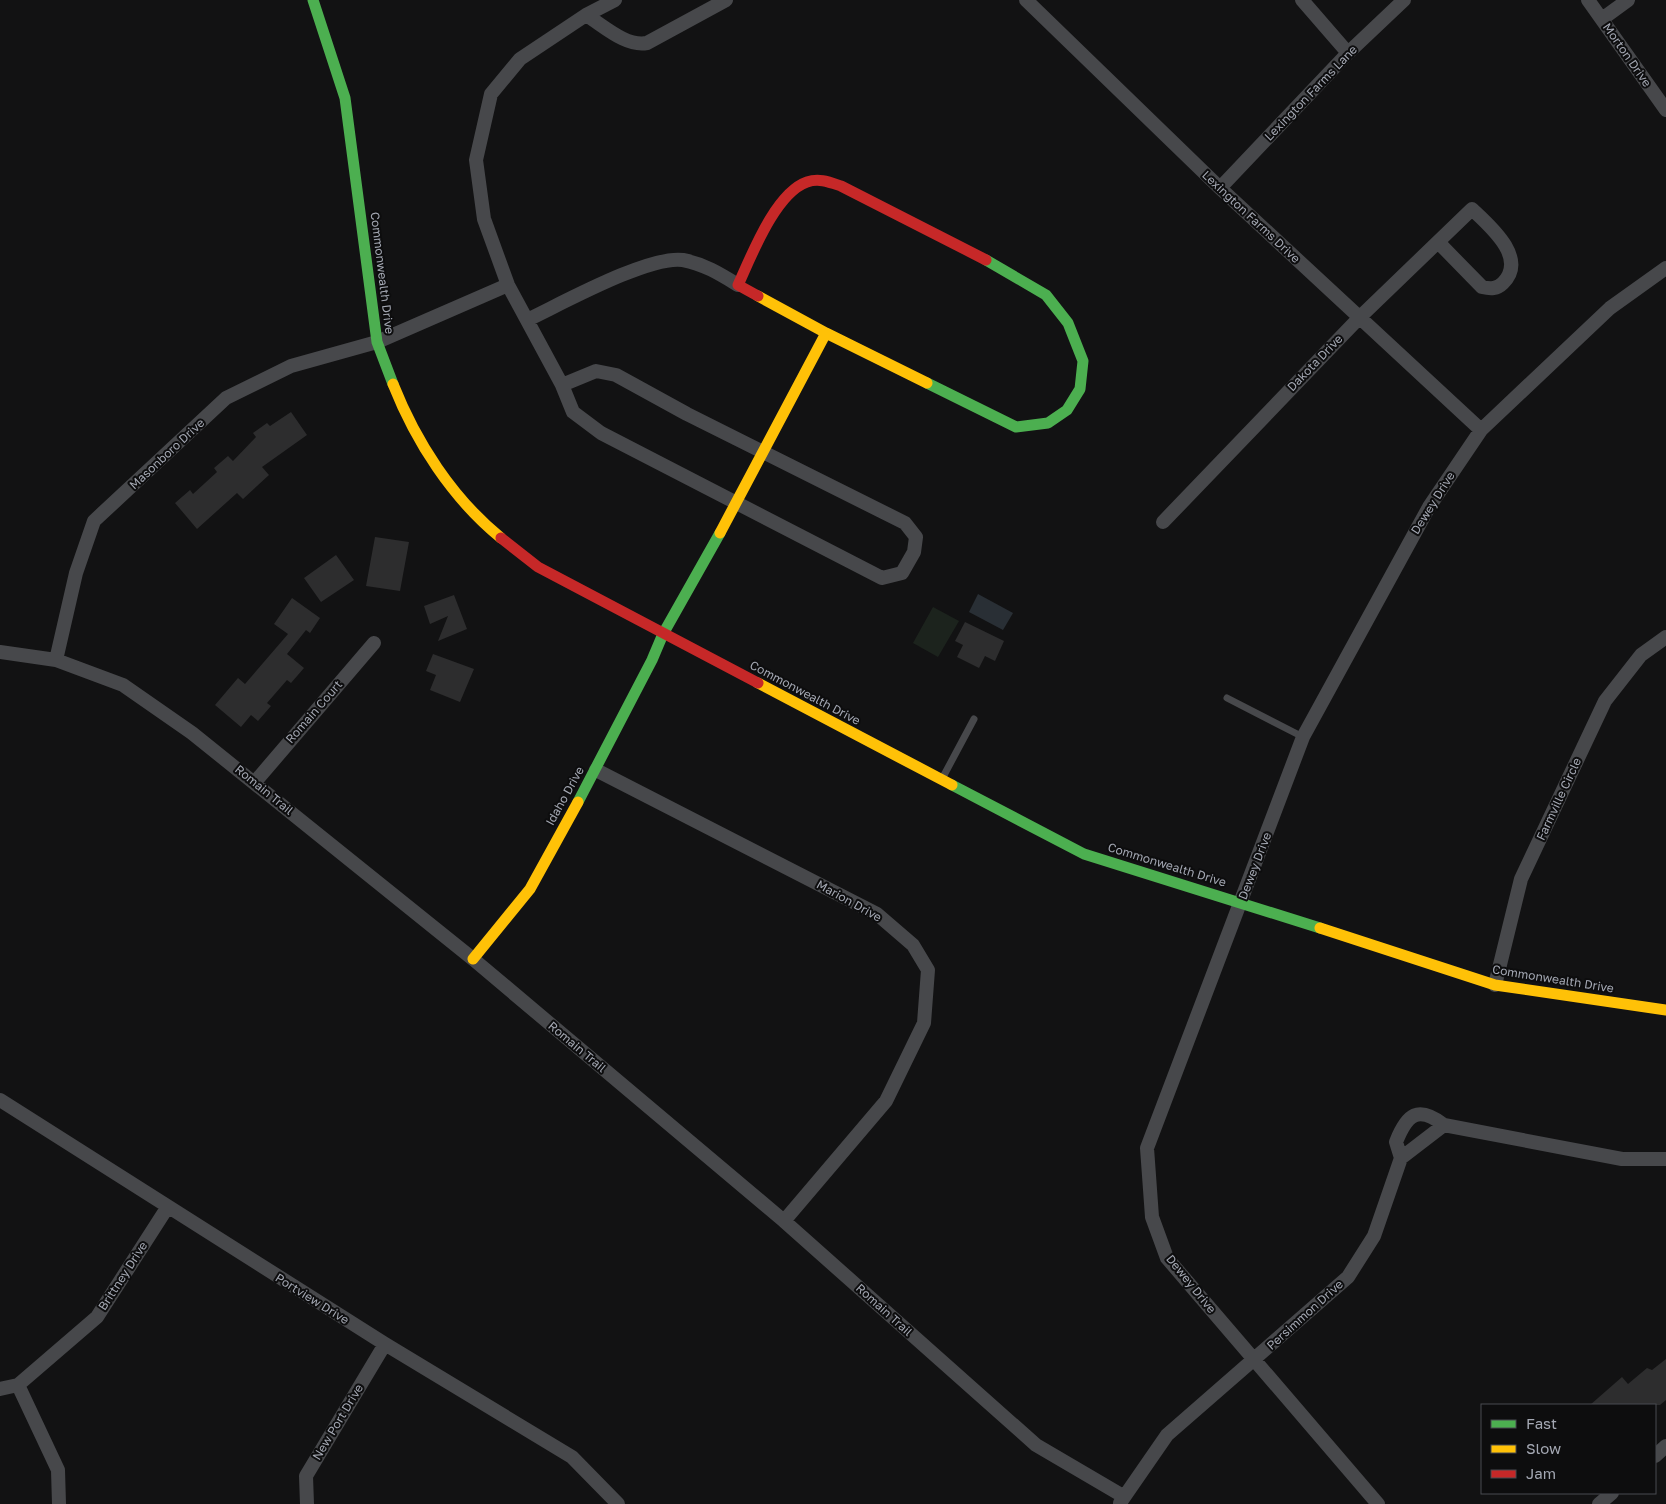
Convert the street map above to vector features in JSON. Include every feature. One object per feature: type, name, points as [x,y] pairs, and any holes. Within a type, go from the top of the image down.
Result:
[{"type":"street","name":"Commonwealth Drive","points":[[313,0],[345,98],[377,342],[406,416],[439,472],[488,528],[538,567],[1084,854],[1241,902],[1496,985],[1666,1010]]},
{"type":"street","points":[[562,385],[596,371],[616,376],[905,523],[916,537],[914,552],[902,573],[882,578],[601,433],[573,412],[562,385],[508,285],[484,219],[476,160],[491,94],[520,59],[586,15],[614,0]]},
{"type":"street","points":[[586,15],[625,40],[638,45],[647,43],[726,0]]},
{"type":"street","name":"Lexington Farms Drive","points":[[1026,0],[1220,188],[1481,430]]},
{"type":"street","points":[[1302,0],[1348,53]]},
{"type":"street","name":"Lexington Farms Lane","points":[[1220,188],[1348,53],[1404,0]]},
{"type":"street","name":"Morton Drive","points":[[1588,0],[1666,110]]},
{"type":"street","points":[[1602,18],[1628,0]]},
{"type":"street","points":[[526,320],[639,268],[662,260],[682,260],[710,268],[738,285],[826,333],[1016,427],[1048,423],[1067,410],[1080,389],[1083,361],[1068,323],[1046,295],[1013,274],[842,186],[818,179],[795,188],[769,222],[738,285]]},
{"type":"street","name":"Dakota Drive","points":[[1163,522],[1359,318],[1438,242],[1472,210],[1496,231],[1512,257],[1511,271],[1499,287],[1491,289],[1482,286],[1438,242]]},
{"type":"street","name":"Dewey Drive","points":[[1378,1504],[1167,1258],[1152,1217],[1148,1148],[1303,737],[1429,506],[1481,430],[1610,308],[1666,268]]},
{"type":"street","name":"Masonboro Drive","points":[[56,660],[76,573],[94,521],[226,398],[291,366],[377,342],[508,285]]},
{"type":"street","name":"Idaho Drive","points":[[473,959],[530,888],[596,770],[652,660],[663,634],[736,504],[826,333]]},
{"type":"street","name":"Farmville Circle","points":[[1496,985],[1521,879],[1605,701],[1641,655],[1666,637]]},
{"type":"street","name":"Romain Court","points":[[255,782],[374,643]]},
{"type":"street","name":"Romain Trail","points":[[0,652],[56,660],[123,685],[192,732],[473,959],[784,1221],[1036,1445],[1121,1500]]},
{"type":"street","name":"Marion Drive","points":[[596,770],[877,914],[913,945],[928,970],[924,1023],[886,1101],[784,1221]]},
{"type":"street","name":"Portview Drive","points":[[0,1100],[166,1208],[572,1457],[618,1504]]},
{"type":"street","name":"Persimmon Drive","points":[[1121,1500],[1167,1435],[1348,1278],[1374,1236],[1401,1158],[1396,1142],[1403,1124],[1418,1114],[1431,1115],[1444,1125],[1622,1159],[1666,1159]]},
{"type":"street","points":[[1401,1158],[1444,1125]]},
{"type":"street","name":"Brittney Drive","points":[[0,1389],[18,1385],[97,1317],[166,1208]]},
{"type":"street","name":"New Port Drive","points":[[307,1504],[306,1476],[385,1344]]},
{"type":"street","points":[[18,1385],[58,1470],[60,1504]]},
{"type":"street","points":[[1656,1455],[1666,1446]]},
{"type":"street","points":[[1599,1504],[1611,1494]]},
{"type":"lane","points":[[1227,698],[1303,737]]},
{"type":"lane","points":[[941,780],[974,718]]},
{"type":"shaded area","points":[[978,594],[1013,613],[1003,630],[969,612]]},
{"type":"shaded area","points":[[933,607],[959,621],[938,657],[913,643]]},
{"type":"building","points":[[291,412],[307,435],[262,467],[269,475],[243,499],[237,493],[197,529],[175,503],[190,490],[193,494],[217,472],[214,468],[228,456],[233,461],[256,437],[253,433],[267,423],[270,426]]},
{"type":"building","points":[[375,537],[409,542],[400,591],[366,586]]},
{"type":"building","points":[[336,555],[354,580],[321,602],[304,578]]},
{"type":"building","points":[[454,595],[467,629],[438,641],[448,616],[430,624],[424,606]]},
{"type":"building","points":[[292,598],[320,618],[310,633],[306,630],[287,654],[304,668],[291,683],[287,680],[267,703],[271,706],[258,721],[251,715],[241,727],[215,705],[238,678],[245,684],[288,634],[274,624]]},
{"type":"building","points":[[965,622],[1004,641],[995,661],[985,656],[979,668],[957,657],[963,645],[955,641]]},
{"type":"building","points":[[433,654],[474,669],[460,702],[430,690],[436,675],[426,671]]},
{"type":"building","points":[[1666,1359],[1666,1400],[1660,1405],[1591,1404],[1622,1377],[1628,1384],[1647,1368],[1652,1370]]},
{"type":"traffic: fast","points":[[313,0],[345,98],[377,342],[393,384]]},
{"type":"traffic: fast","points":[[927,383],[1016,427],[1048,423],[1067,410],[1080,389],[1083,361],[1068,323],[1046,295],[986,260]]},
{"type":"traffic: fast","points":[[578,802],[652,660],[663,634],[720,533]]},
{"type":"traffic: fast","points":[[952,785],[1084,854],[1320,928]]},
{"type":"traffic: slow","points":[[720,533],[826,333],[758,296]]},
{"type":"traffic: slow","points":[[826,333],[927,383]]},
{"type":"traffic: slow","points":[[393,384],[402,406],[437,468],[467,505],[501,538]]},
{"type":"traffic: slow","points":[[758,683],[952,785]]},
{"type":"traffic: slow","points":[[473,959],[530,889],[578,802]]},
{"type":"traffic: slow","points":[[1320,928],[1495,985],[1666,1010]]},
{"type":"traffic: jam","points":[[758,296],[738,285],[765,227],[795,188],[816,180],[841,186],[986,260]]},
{"type":"traffic: jam","points":[[501,538],[538,567],[758,683]]}]
